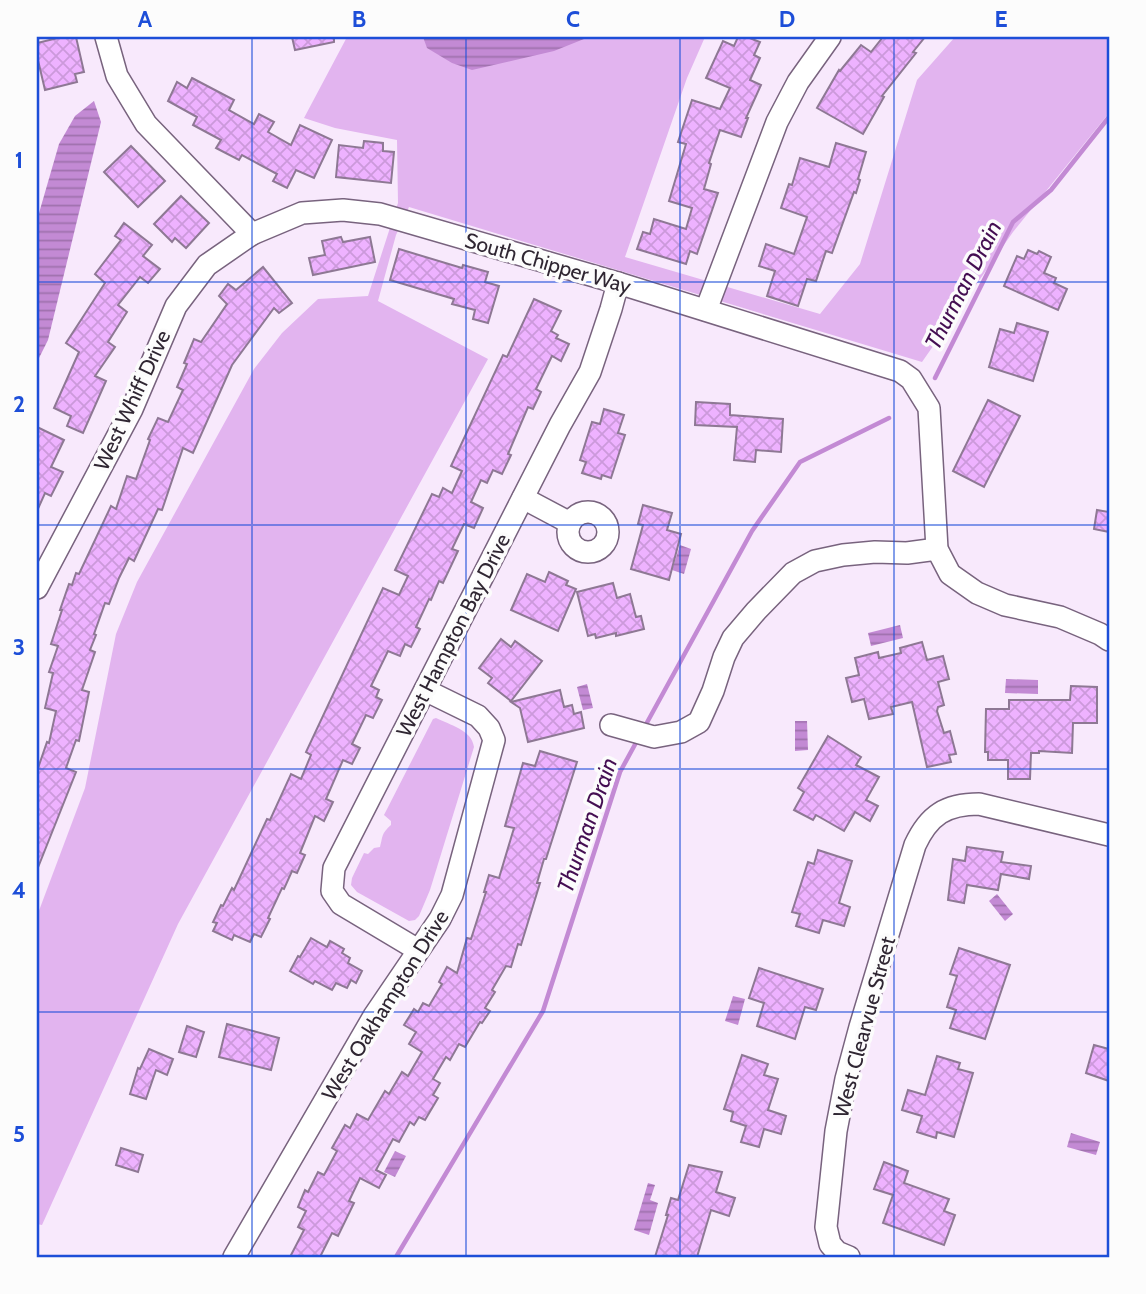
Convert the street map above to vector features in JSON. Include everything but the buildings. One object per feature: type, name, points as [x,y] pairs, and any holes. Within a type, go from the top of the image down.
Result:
[{"type":"street","points":[[106,37],[117,76],[146,124],[252,234]]},
{"type":"street","points":[[706,310],[777,122],[798,82],[830,37]]},
{"type":"street","name":"South Chipper Way","points":[[252,234],[302,214],[343,210],[380,215],[618,283],[900,371],[911,379],[929,408],[937,549]]},
{"type":"street","name":"West Whiff Drive","points":[[37,588],[132,409],[176,306],[207,265],[252,234]]},
{"type":"street","name":"West Hampton Bay Drive","points":[[418,950],[341,904],[332,891],[334,868],[560,425],[590,372],[618,283]]},
{"type":"street","points":[[523,498],[570,523]]},
{"type":"street","points":[[611,725],[654,737],[681,732],[699,722],[733,638],[756,611],[793,573],[815,561],[843,555],[937,549],[950,573],[976,593],[1005,605],[1060,617],[1109,640]]},
{"type":"street","name":"West Oakhampton Drive","points":[[234,1257],[374,1016],[440,919],[452,895],[494,740],[489,728],[478,716],[425,690]]},
{"type":"street","name":"West Clearvue Street","points":[[849,1257],[837,1252],[830,1244],[826,1227],[836,1131],[860,1027],[915,845],[922,830],[932,818],[946,809],[962,804],[979,804],[1109,835]]},
{"type":"shaded area","points":[[347,37],[705,37],[687,78],[625,257],[820,314],[860,264],[917,80],[955,37],[1109,37],[1109,113],[1013,232],[922,362],[409,207],[396,235],[378,301],[488,359],[178,924],[42,1225],[37,1224],[37,916],[85,788],[116,634],[137,582],[254,369],[282,333],[318,299],[368,296],[398,203],[397,140],[335,128],[304,118]]},
{"type":"shaded area","points":[[423,37],[589,37],[554,51],[472,70],[452,63],[427,48]]},
{"type":"shaded area","points":[[94,101],[101,122],[48,340],[37,362],[37,220],[59,144],[75,116]]},
{"type":"shaded area","points":[[680,545],[691,549],[684,574],[672,570]]},
{"type":"shaded area","points":[[900,625],[903,638],[871,646],[868,633]]},
{"type":"shaded area","points":[[1006,679],[1038,680],[1038,694],[1005,693]]},
{"type":"shaded area","points":[[587,684],[593,708],[583,710],[577,687]]},
{"type":"shaded area","points":[[433,719],[465,732],[474,747],[430,890],[419,916],[409,921],[357,892],[351,885],[364,853],[368,854],[374,848],[380,847],[384,833],[391,825],[391,821],[384,815]]},
{"type":"shaded area","points":[[795,721],[807,721],[808,750],[795,751]]},
{"type":"shaded area","points":[[997,894],[1013,914],[1005,921],[989,901]]},
{"type":"shaded area","points":[[733,996],[745,999],[738,1025],[725,1021]]},
{"type":"shaded area","points":[[1071,1133],[1100,1142],[1096,1155],[1067,1147]]},
{"type":"shaded area","points":[[395,1151],[406,1156],[395,1177],[384,1172]]},
{"type":"shaded area","points":[[648,1183],[655,1185],[650,1200],[658,1203],[649,1235],[634,1230]]},
{"type":"waterway","name":"Thurman Drain","points":[[935,378],[1013,222],[1051,190],[1109,117]]},
{"type":"waterway","name":"Thurman Drain","points":[[644,728],[752,531],[800,462],[889,418]]},
{"type":"waterway","name":"Thurman Drain","points":[[396,1257],[543,1011],[620,772],[638,739]]}]
